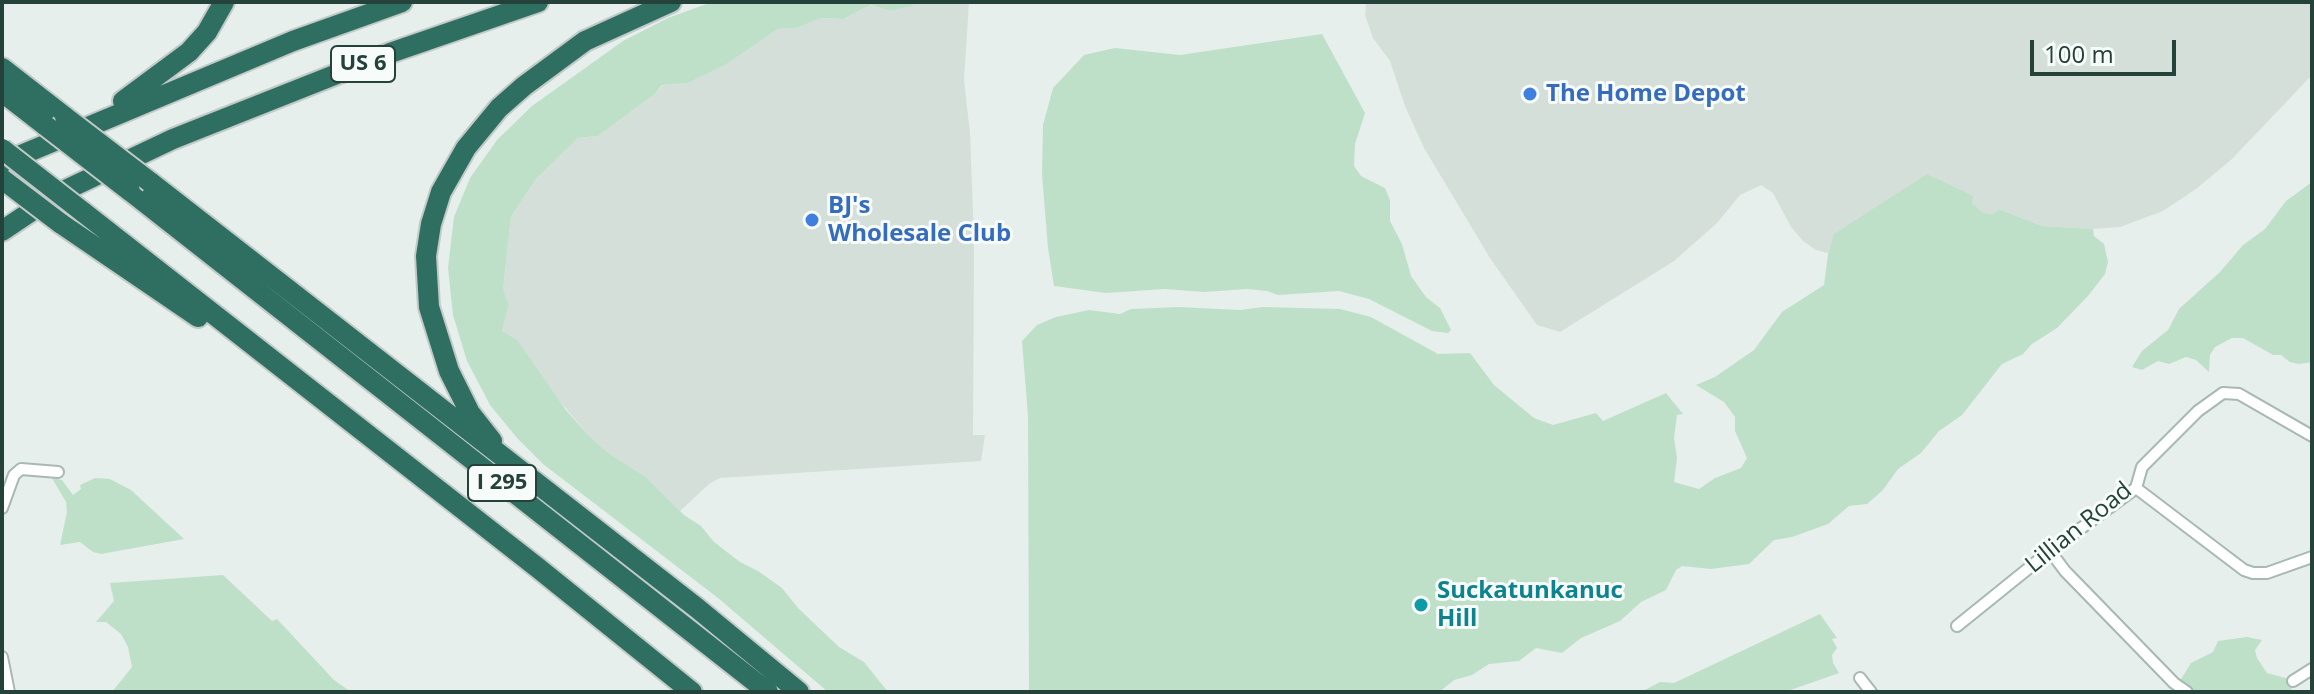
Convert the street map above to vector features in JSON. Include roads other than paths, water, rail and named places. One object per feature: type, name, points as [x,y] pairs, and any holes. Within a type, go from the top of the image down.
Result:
[{"type":"highway","points":[[37,147],[115,107],[166,71],[199,42],[224,2]]},
{"type":"highway","points":[[2,163],[305,36],[402,2]]},
{"type":"highway","name":"US 6","points":[[2,231],[57,194],[147,150],[402,49],[538,2]]},
{"type":"highway","points":[[548,492],[487,435],[470,413],[449,371],[433,326],[427,290],[426,256],[433,216],[448,177],[466,148],[499,108],[585,41],[671,2]]},
{"type":"highway","points":[[2,61],[37,95]]},
{"type":"highway","points":[[2,68],[717,624],[799,692]]},
{"type":"highway","name":"I 295","points":[[2,92],[768,692]]},
{"type":"highway","name":"I 295","points":[[2,149],[548,575],[692,692]]},
{"type":"highway","points":[[2,179],[60,223],[315,394]]},
{"type":"street","name":"Lillian Road","points":[[1957,626],[2050,551],[2136,488],[2142,467],[2198,411],[2223,393],[2239,394],[2312,436]]},
{"type":"street","points":[[2,508],[14,475],[21,469],[58,472]]},
{"type":"street","points":[[2136,488],[2244,570],[2267,573],[2312,557]]},
{"type":"street","points":[[2050,551],[2065,571],[2174,683],[2187,692]]},
{"type":"street","points":[[2,657],[9,692]]},
{"type":"street","points":[[2293,681],[2312,669]]},
{"type":"street","points":[[1860,678],[1871,692]]},
{"type":"place","name":"The Home Depot","points":[[1530,94]]},
{"type":"place","name":"BJ's Wholesale Club","points":[[812,220]]},
{"type":"place","name":"Suckatunkanuc Hill","points":[[1421,605]]}]
